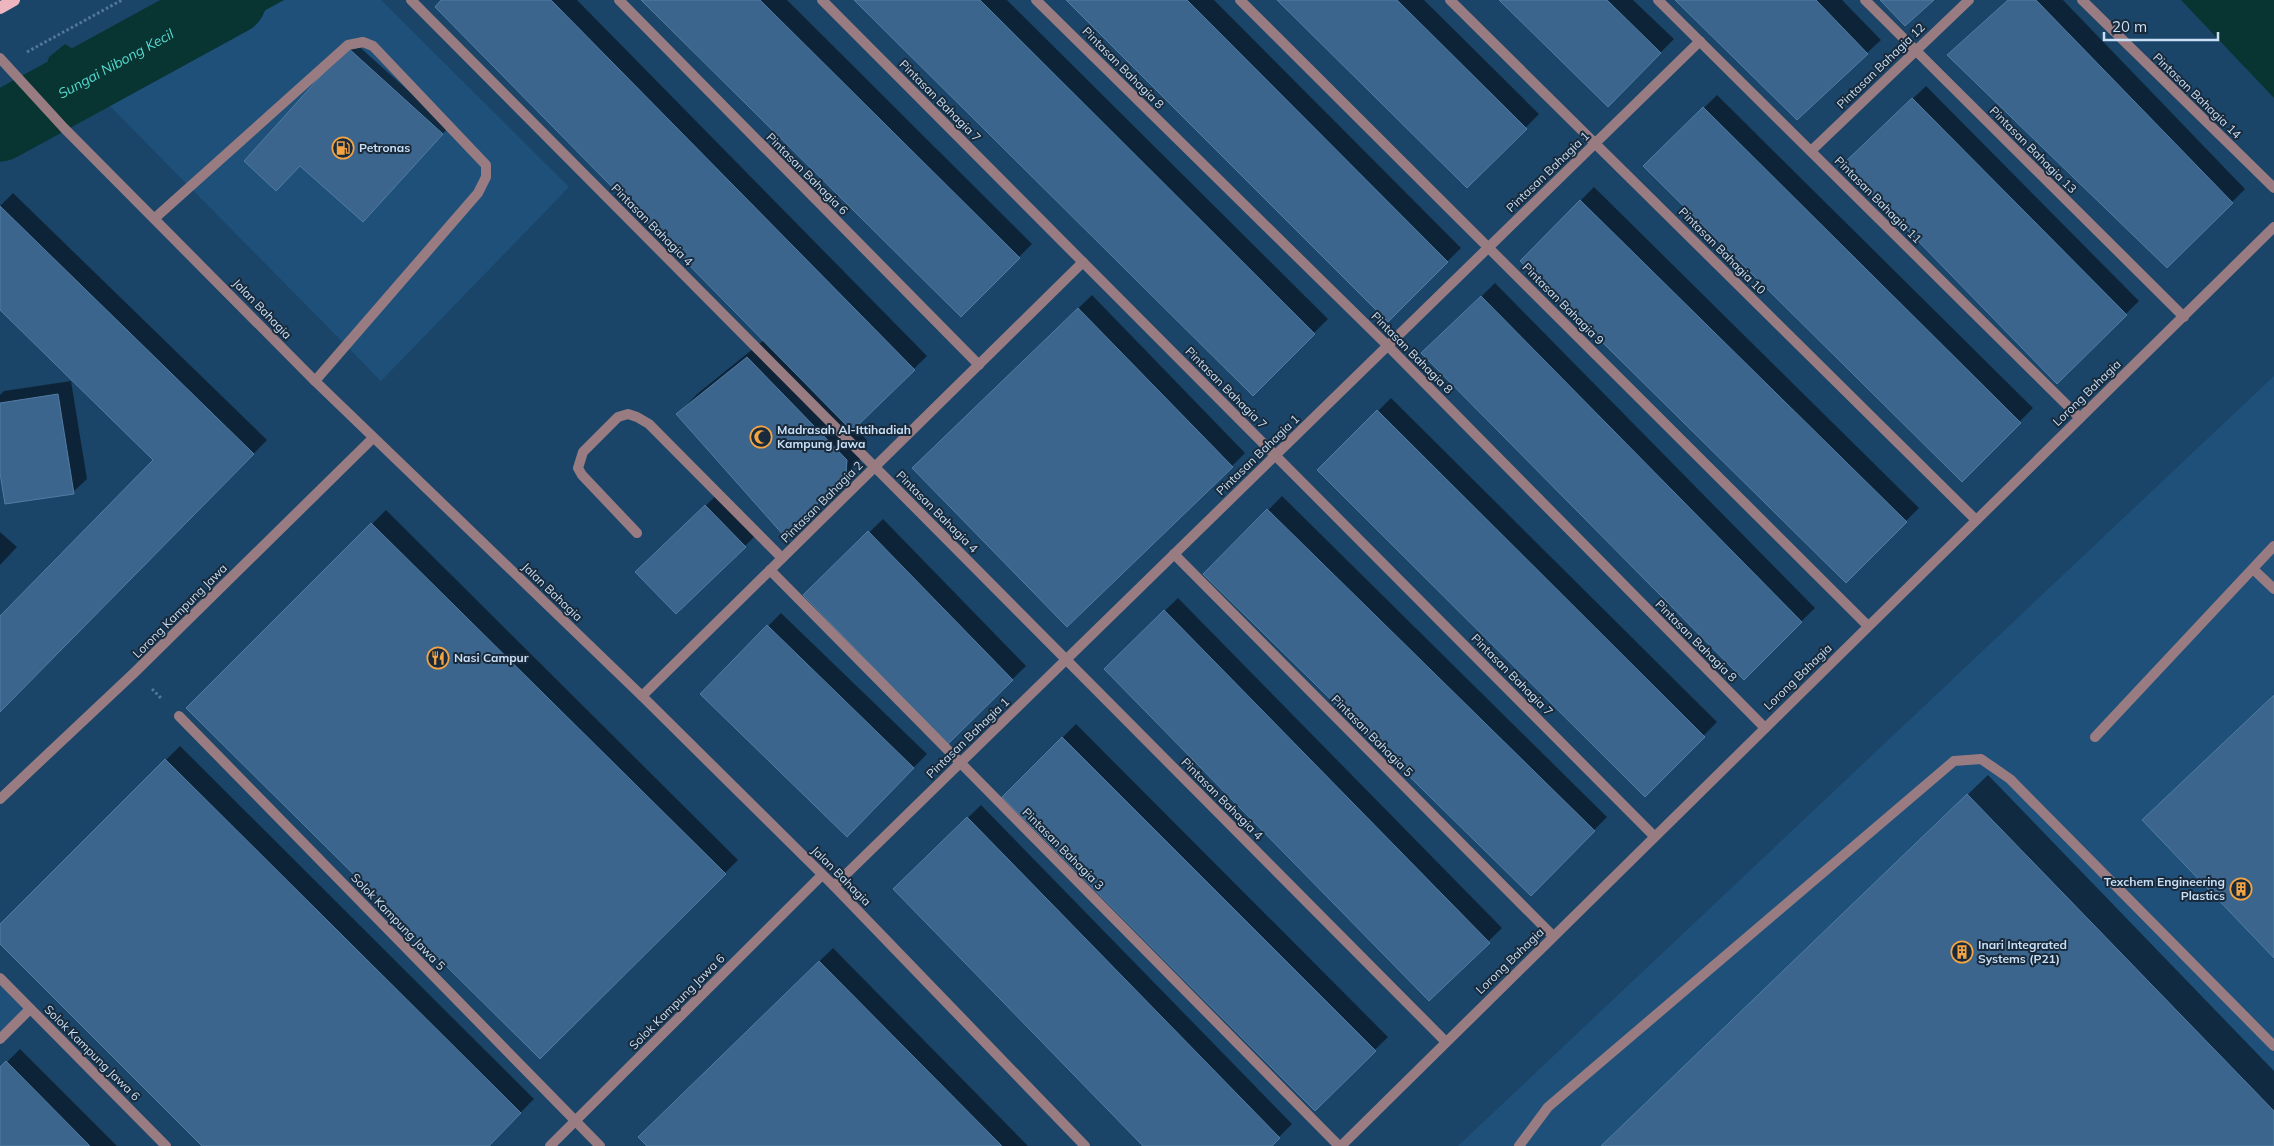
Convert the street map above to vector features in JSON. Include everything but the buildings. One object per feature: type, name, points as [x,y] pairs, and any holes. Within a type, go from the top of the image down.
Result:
[{"type":"main road","points":[[0,8],[14,0]]},
{"type":"street","name":"Pintasan Bahagia 4","points":[[411,0],[1445,1042]]},
{"type":"street","name":"Pintasan Bahagia 6","points":[[618,0],[979,365]]},
{"type":"street","name":"Pintasan Bahagia 7","points":[[822,0],[1654,836]]},
{"type":"street","name":"Pintasan Bahagia 8","points":[[1036,0],[1388,346],[1764,728]]},
{"type":"street","name":"Pintasan Bahagia 9","points":[[1240,0],[1868,626]]},
{"type":"street","name":"Pintasan Bahagia 10","points":[[1450,0],[1976,520]]},
{"type":"street","name":"Pintasan Bahagia 11","points":[[1658,0],[2080,418]]},
{"type":"street","name":"Pintasan Bahagia 13","points":[[1865,0],[2184,317]]},
{"type":"street","name":"Pintasan Bahagia 12","points":[[1810,151],[1969,0]]},
{"type":"street","name":"Pintasan Bahagia 14","points":[[2082,0],[2274,188]]},
{"type":"street","name":"Pintasan Bahagia 1","points":[[834,886],[1700,41]]},
{"type":"street","points":[[155,218],[348,45],[363,42],[373,46],[486,165],[486,177],[478,193],[315,381]]},
{"type":"street","name":"Jalan Bahagia","points":[[2,60],[64,128],[315,381],[642,696],[834,886],[1085,1146]]},
{"type":"street","name":"Lorong Bahagia","points":[[1340,1146],[2274,227]]},
{"type":"street","name":"Pintasan Bahagia 2","points":[[642,696],[1083,262]]},
{"type":"street","points":[[637,533],[582,475],[578,468],[583,452],[618,418],[628,414],[648,424],[782,558]]},
{"type":"street","name":"Lorong Kampung Jawa","points":[[0,799],[136,672],[373,438]]},
{"type":"street","points":[[2095,737],[2274,546]]},
{"type":"street","name":"Pintasan Bahagia 5","points":[[1174,554],[1553,936]]},
{"type":"street","points":[[2253,568],[2274,589]]},
{"type":"street","name":"Pintasan Bahagia 3","points":[[770,570],[1340,1146]]},
{"type":"street","name":"Solok Kampung Jawa 5","points":[[178,716],[600,1146]]},
{"type":"street","points":[[1519,1146],[1548,1107],[1954,761],[1981,759],[2010,779],[2274,1046]]},
{"type":"street","name":"Solok Kampung Jawa 6","points":[[550,1146],[822,876]]},
{"type":"street","name":"Solok Kampung Jawa 6","points":[[0,978],[166,1146]]},
{"type":"street","points":[[0,1039],[30,1009]]},
{"type":"path","points":[[2,60],[122,0]]},
{"type":"path","points":[[136,672],[178,716]]},
{"type":"shaded area","points":[[284,0],[381,0],[569,187],[381,381],[102,98]]},
{"type":"shaded area","points":[[2274,376],[2274,1146],[1458,1146]]},
{"type":"shaded area","points":[[0,978],[30,1009],[0,1039]]},
{"type":"water","points":[[186,0],[284,0],[86,107],[46,67],[49,57],[65,44],[88,58]]},
{"type":"water","points":[[2181,0],[2274,0],[2274,98]]},
{"type":"waterway","name":"Sungai Nibong Kecil","points":[[0,127],[232,0]]},
{"type":"place","name":"Petronas","points":[[343,148]]},
{"type":"place","name":"Madrasah Al-Ittihadiah Kampung Jawa","points":[[761,437]]},
{"type":"place","name":"Nasi Campur","points":[[438,658]]},
{"type":"place","name":"Texchem Engineering Plastics","points":[[2241,889]]},
{"type":"place","name":"Inari Integrated Systems (P21)","points":[[1962,952]]}]
